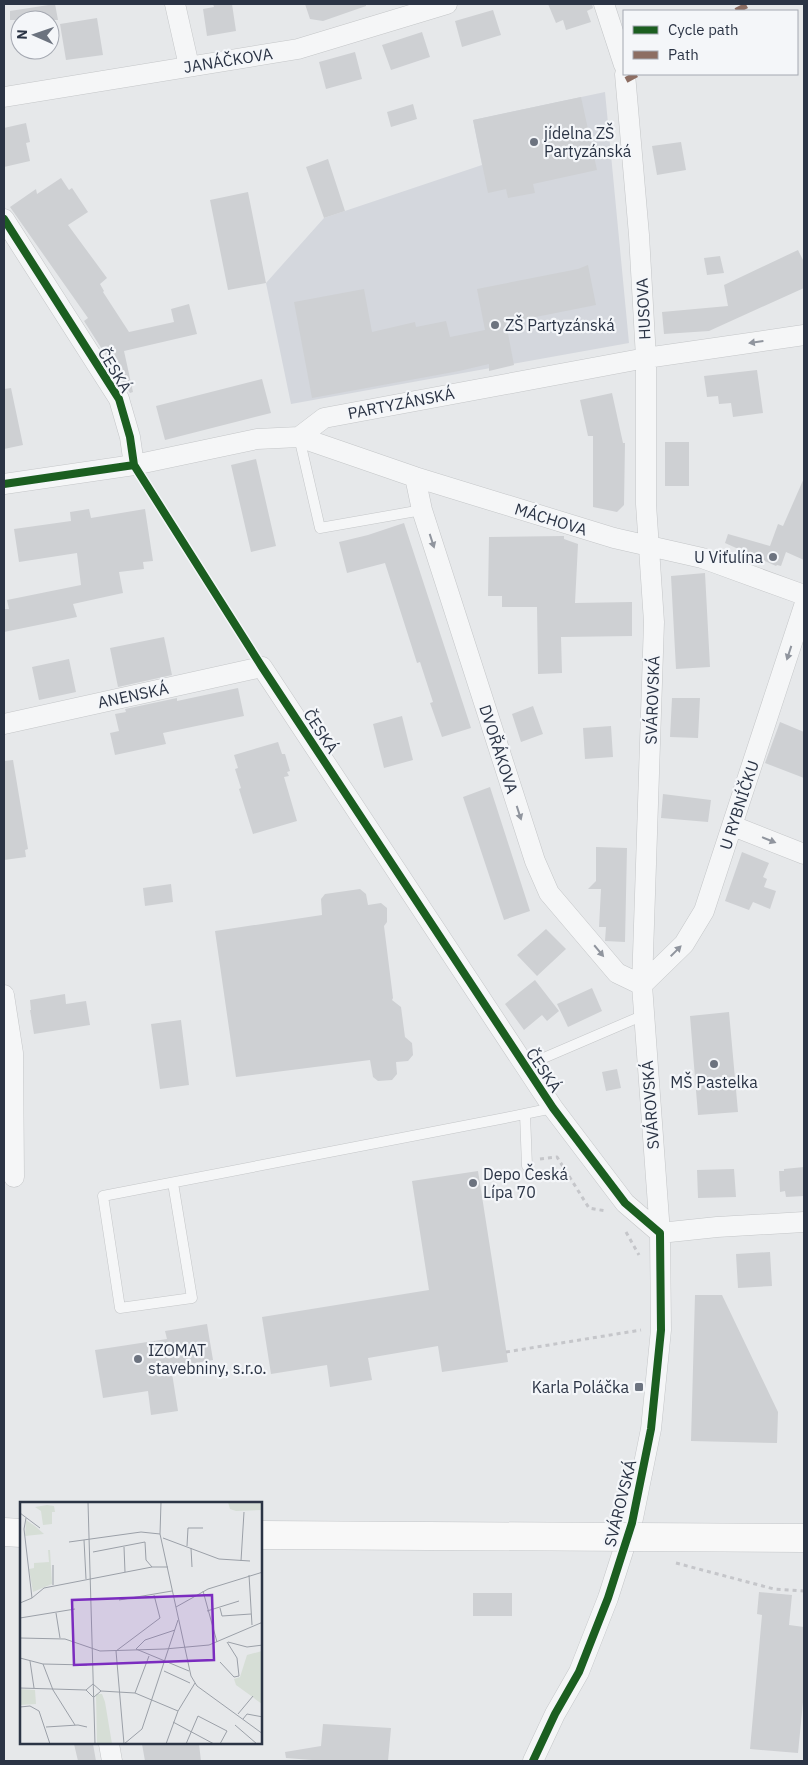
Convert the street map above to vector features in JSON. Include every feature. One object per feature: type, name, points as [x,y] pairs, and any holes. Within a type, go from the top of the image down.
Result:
[{"type":"main road","points":[[4,1532],[20,1533]]},
{"type":"main road","points":[[262,1534],[804,1538]]},
{"type":"street","points":[[175,4],[189,66]]},
{"type":"street","name":"JANÁČKOVA","points":[[4,97],[298,48],[447,4]]},
{"type":"street","points":[[604,4],[623,62]]},
{"type":"street","name":"HUSOVA","points":[[625,75],[639,235],[646,358],[646,504],[649,546]]},
{"type":"street","name":"ČESKÁ","points":[[4,218],[119,399],[130,437],[134,465]]},
{"type":"street","name":"PARTYZÁNSKÁ","points":[[299,437],[324,418],[646,358],[804,335]]},
{"type":"street","points":[[4,484],[134,465],[257,439],[299,437]]},
{"type":"street","name":"MÁCHOVA","points":[[299,437],[415,477],[614,538],[702,558],[804,595]]},
{"type":"street","name":"DVOŘÁKOVA","points":[[415,477],[422,510],[535,861],[550,893],[617,972],[642,986]]},
{"type":"street","name":"SVÁROVSKÁ","points":[[533,1761],[579,1672],[608,1598],[632,1523],[651,1429],[660,1340],[660,1233],[642,986],[654,622],[649,546]]},
{"type":"street","name":"U RYBNÍČKU","points":[[642,986],[684,944],[704,912],[804,606]]},
{"type":"street","name":"ČESKÁ","points":[[262,667],[552,1108],[625,1203],[660,1233]]},
{"type":"street","name":"ANENSKÁ","points":[[4,724],[262,667]]},
{"type":"street","points":[[733,826],[804,854]]},
{"type":"street","points":[[4,996],[12,1053],[14,1178]]},
{"type":"street","points":[[660,1233],[717,1227],[804,1222]]},
{"type":"street","points":[[109,1745],[112,1761]]},
{"type":"lane","points":[[299,437],[320,528],[422,510]]},
{"type":"lane","points":[[525,1066],[644,1015]]},
{"type":"lane","points":[[173,1183],[192,1298],[120,1308],[103,1196],[552,1108]]},
{"type":"lane","points":[[525,1114],[527,1166]]},
{"type":"path","points":[[539,1159],[557,1157],[589,1208],[614,1212]]},
{"type":"path","points":[[624,1229],[644,1262]]},
{"type":"path","points":[[506,1352],[644,1330]]},
{"type":"path","points":[[674,1562],[774,1589],[804,1591]]},
{"type":"shaded area","points":[[605,92],[629,343],[291,404],[266,283],[324,218],[482,165],[473,120]]},
{"type":"building","points":[[55,4],[56,10],[16,10]]},
{"type":"building","points":[[213,4],[232,4],[236,31],[207,36],[203,9],[214,7]]},
{"type":"building","points":[[305,4],[366,4],[366,6],[323,21],[310,19]]},
{"type":"building","points":[[548,4],[592,4],[593,8],[587,11],[591,22],[566,30],[563,20],[556,23]]},
{"type":"building","points":[[493,10],[501,35],[462,47],[455,21]]},
{"type":"building","points":[[97,18],[103,55],[66,60],[60,24]]},
{"type":"building","points":[[422,32],[430,57],[391,70],[382,45]]},
{"type":"building","points":[[355,52],[362,79],[326,89],[319,62]]},
{"type":"building","name":"jídelna ZŠ Partyzánská","points":[[581,97],[597,170],[533,184],[535,193],[508,198],[506,189],[488,193],[473,120]]},
{"type":"building","points":[[413,104],[417,119],[391,127],[387,112]]},
{"type":"building","points":[[26,123],[30,142],[26,143],[30,161],[4,167],[4,128]]},
{"type":"building","points":[[681,142],[686,170],[657,175],[652,146]]},
{"type":"building","points":[[328,159],[345,211],[324,218],[306,167]]},
{"type":"building","points":[[61,178],[69,190],[72,188],[88,212],[68,225],[107,278],[100,284],[103,292],[129,332],[174,322],[171,309],[189,304],[197,334],[124,351],[133,392],[130,393],[84,321],[88,318],[10,207],[36,189],[37,194]]},
{"type":"building","points":[[248,192],[266,283],[228,290],[210,200]]},
{"type":"building","points":[[798,250],[804,262],[804,288],[709,331],[664,334],[662,312],[728,306],[724,285]]},
{"type":"building","points":[[720,256],[724,273],[707,275],[704,258]]},
{"type":"building","points":[[588,265],[596,305],[506,323],[514,365],[489,371],[489,364],[312,398],[294,302],[364,289],[372,332],[415,322],[416,327],[446,321],[450,337],[485,330],[477,289],[578,269]]},
{"type":"building","points":[[757,370],[763,413],[733,417],[731,403],[719,404],[718,396],[707,397],[704,376]]},
{"type":"building","points":[[262,379],[271,413],[165,440],[156,406]]},
{"type":"building","points":[[11,388],[23,445],[4,449],[4,389]]},
{"type":"building","points":[[612,393],[623,443],[625,443],[624,505],[617,512],[593,507],[593,436],[588,436],[580,400]]},
{"type":"building","points":[[665,442],[689,442],[689,486],[665,486]]},
{"type":"building","points":[[256,459],[276,546],[251,552],[231,465]]},
{"type":"building","points":[[804,478],[804,560],[786,552],[781,566],[776,566],[725,543],[728,534],[770,546],[778,524],[783,526]]},
{"type":"building","points":[[89,509],[91,518],[145,509],[153,561],[143,562],[144,569],[119,572],[123,593],[73,604],[77,617],[4,632],[4,609],[9,609],[7,600],[81,585],[77,553],[19,562],[14,529],[71,521],[70,512]]},
{"type":"building","points":[[404,523],[471,728],[442,737],[430,703],[433,702],[420,662],[417,663],[385,563],[347,573],[339,542]]},
{"type":"building","points":[[564,536],[564,539],[578,544],[575,603],[632,602],[632,636],[561,637],[562,673],[538,674],[537,607],[502,607],[502,596],[488,596],[489,537]]},
{"type":"building","points":[[705,573],[710,667],[676,669],[671,576]]},
{"type":"building","points":[[164,637],[172,675],[118,687],[110,648]]},
{"type":"building","points":[[69,659],[76,692],[39,700],[32,667]]},
{"type":"building","points":[[238,688],[244,716],[163,733],[166,744],[115,755],[110,733],[119,731],[115,714],[126,712],[125,709],[177,698],[177,701]]},
{"type":"building","points":[[672,698],[700,698],[698,738],[670,737]]},
{"type":"building","points":[[533,706],[543,734],[521,742],[512,714]]},
{"type":"building","points":[[402,716],[413,760],[384,768],[373,724]]},
{"type":"building","points":[[780,722],[804,732],[804,778],[765,763]]},
{"type":"building","points":[[611,726],[613,757],[585,759],[583,728]]},
{"type":"building","points":[[278,742],[282,754],[285,754],[290,771],[287,772],[289,776],[284,777],[297,821],[253,834],[239,789],[241,788],[235,769],[238,768],[234,755]]},
{"type":"building","points":[[13,760],[28,849],[25,850],[26,857],[4,860],[4,761]]},
{"type":"building","points":[[490,787],[530,911],[504,920],[463,797]]},
{"type":"building","points":[[663,794],[711,800],[708,822],[661,818]]},
{"type":"building","points":[[596,847],[627,848],[625,942],[605,941],[606,927],[599,927],[601,889],[588,889],[596,881]]},
{"type":"building","points":[[742,852],[769,863],[763,877],[767,879],[764,887],[776,891],[770,909],[753,902],[749,910],[725,901]]},
{"type":"building","points":[[171,884],[173,902],[145,906],[143,888]]},
{"type":"building","points":[[360,889],[366,894],[368,905],[381,903],[387,908],[387,922],[384,926],[392,1000],[401,1007],[405,1037],[412,1043],[413,1055],[408,1061],[396,1062],[397,1074],[392,1080],[378,1081],[373,1077],[370,1060],[236,1077],[215,931],[322,915],[321,899],[325,894]]},
{"type":"building","points":[[546,929],[566,949],[537,976],[517,955]]},
{"type":"building","points":[[535,980],[559,1011],[547,1021],[542,1015],[524,1030],[505,1004]]},
{"type":"building","points":[[592,988],[602,1011],[568,1027],[557,1004]]},
{"type":"building","points":[[65,994],[66,1004],[86,1001],[90,1025],[34,1034],[30,1000]]},
{"type":"building","name":"MŠ Pastelka","points":[[729,1012],[738,1112],[698,1115],[690,1016]]},
{"type":"building","points":[[181,1020],[189,1085],[160,1089],[151,1024]]},
{"type":"building","points":[[617,1069],[621,1088],[606,1091],[602,1072]]},
{"type":"building","points":[[804,1167],[804,1196],[786,1197],[785,1191],[780,1192],[779,1171]]},
{"type":"building","points":[[734,1169],[736,1197],[698,1198],[697,1170]]},
{"type":"building","points":[[478,1171],[508,1362],[442,1372],[438,1346],[368,1358],[372,1380],[330,1387],[327,1365],[271,1374],[262,1317],[429,1290],[412,1181]]},
{"type":"building","points":[[770,1252],[772,1286],[738,1288],[736,1254]]},
{"type":"building","points":[[695,1295],[722,1295],[778,1412],[777,1443],[691,1441]]},
{"type":"building","points":[[207,1324],[213,1360],[171,1367],[178,1411],[151,1415],[148,1391],[103,1398],[95,1350],[167,1339],[165,1331]]},
{"type":"building","points":[[759,1592],[792,1595],[789,1625],[804,1627],[804,1692],[798,1753],[750,1749],[762,1615],[757,1614]]},
{"type":"building","points":[[473,1593],[512,1593],[512,1616],[473,1616]]},
{"type":"building","points":[[323,1724],[391,1728],[388,1761],[325,1761],[286,1758],[285,1752],[321,1746]]},
{"type":"building","points":[[74,1745],[93,1745],[96,1761],[78,1761]]},
{"type":"building","points":[[142,1745],[199,1745],[201,1761],[145,1761]]},
{"type":"marked path","points":[[738,10],[749,4]]},
{"type":"marked path","points":[[626,80],[635,75]]},
{"type":"cycle path","points":[[4,219],[119,399],[130,437],[134,465],[262,667],[553,1108],[625,1203],[660,1233],[661,1330],[651,1429],[632,1523],[608,1598],[579,1672],[555,1714],[533,1761]]},
{"type":"cycle path","points":[[4,484],[134,465]]},
{"type":"place","name":"jídelna ZŠ Partyzánská","points":[[534,142]]},
{"type":"place","name":"ZŠ Partyzánská","points":[[495,325]]},
{"type":"place","name":"U Viťulína","points":[[773,557]]},
{"type":"place","name":"MŠ Pastelka","points":[[714,1064]]},
{"type":"place","name":"Depo Česká Lípa 70","points":[[473,1183]]},
{"type":"place","name":"IZOMAT stavebniny, s.r.o.","points":[[138,1359]]},
{"type":"place","name":"Karla Poláčka","points":[[639,1387]]}]
